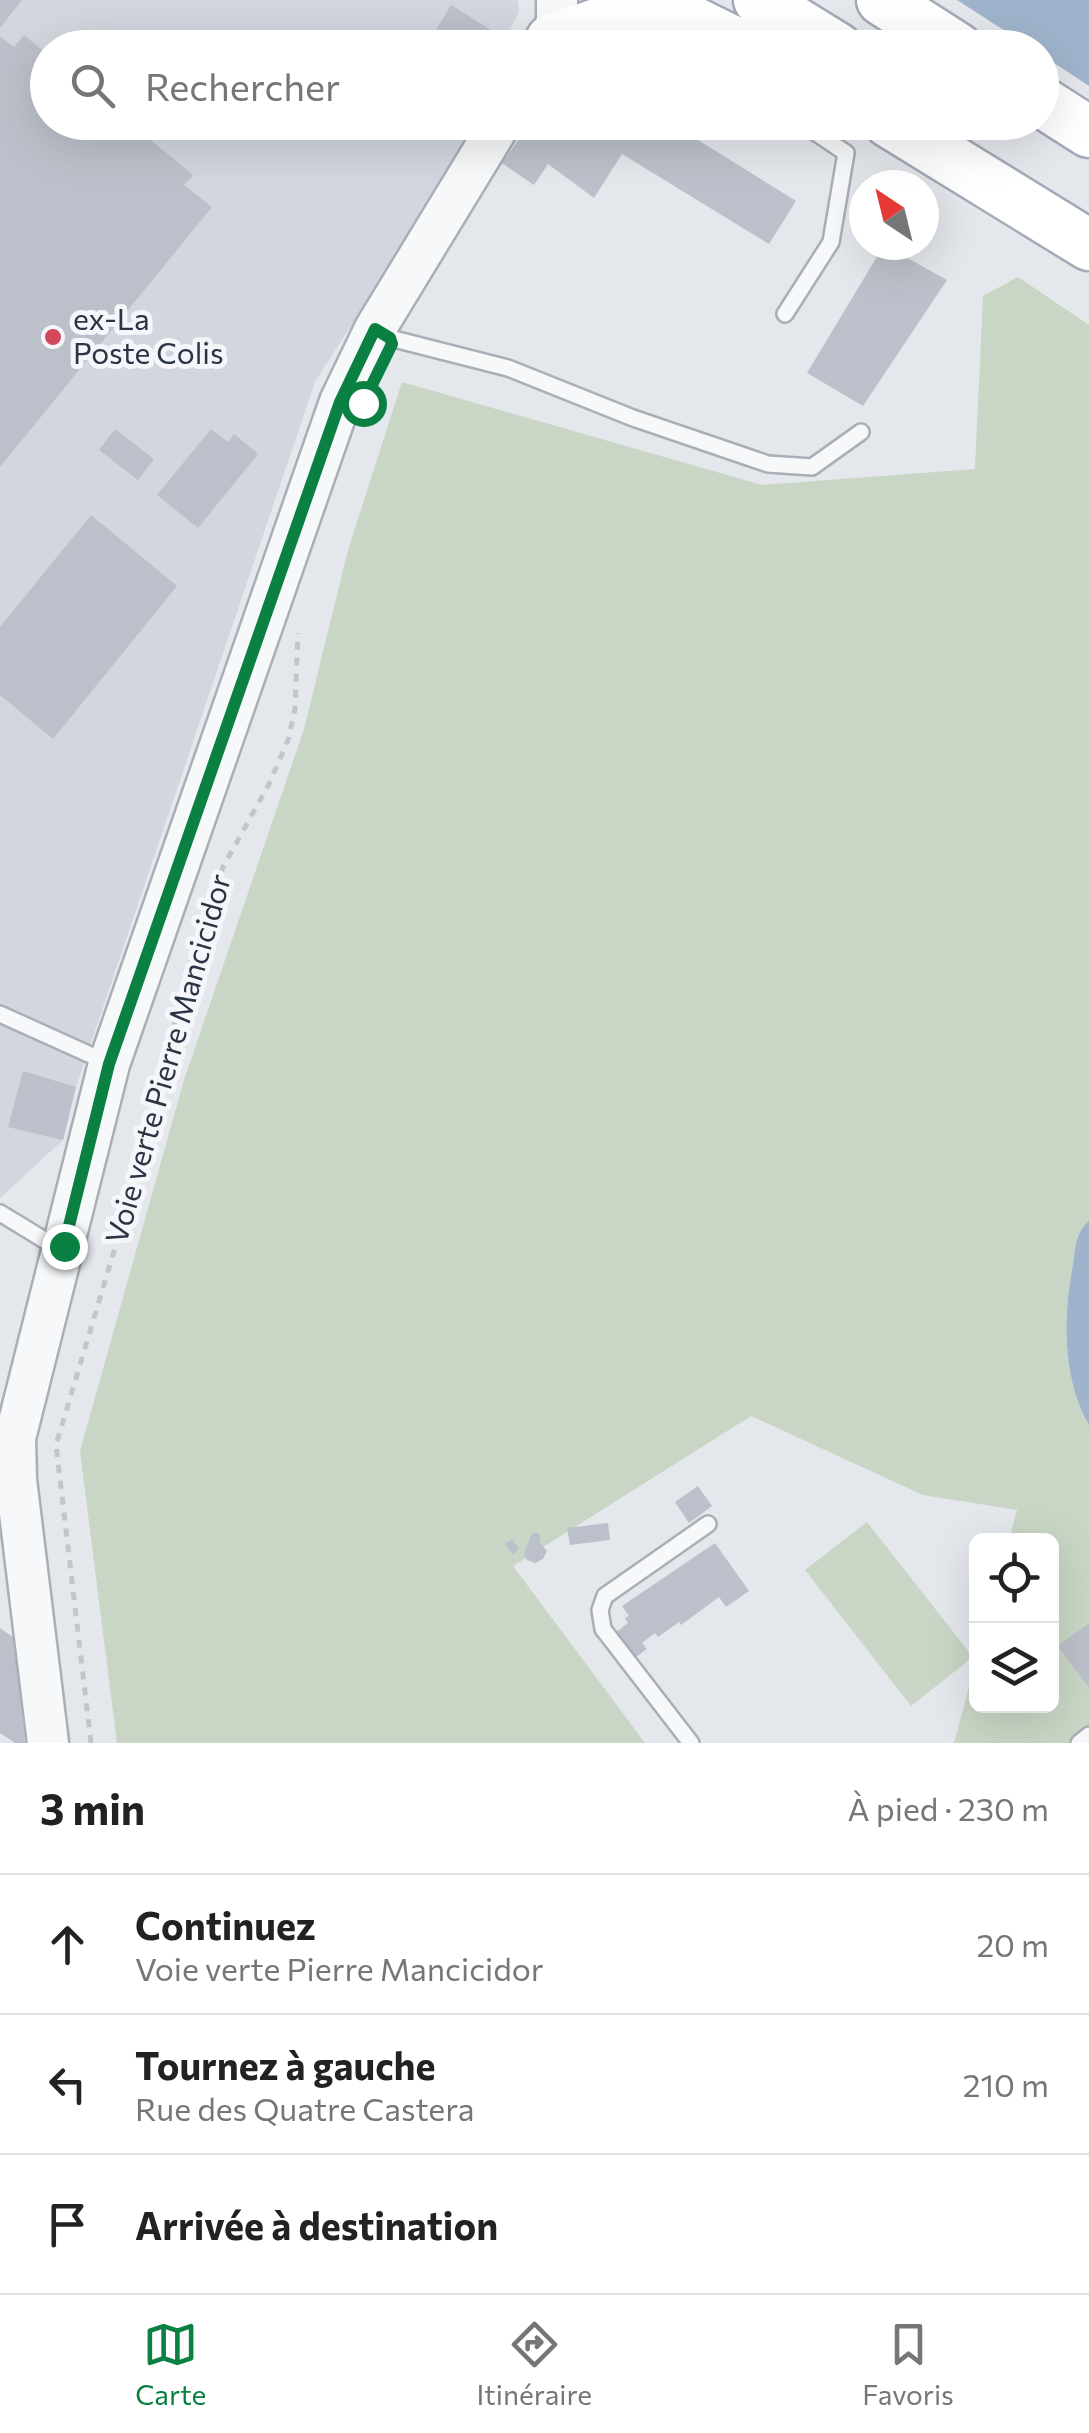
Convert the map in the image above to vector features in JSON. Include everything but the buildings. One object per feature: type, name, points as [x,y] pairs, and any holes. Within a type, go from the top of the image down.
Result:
[{"type":"main road","points":[[758,0],[807,30]]},
{"type":"main road","points":[[882,0],[929,30]]},
{"type":"main road","points":[[570,30],[636,14],[695,30]]},
{"type":"main road","points":[[1059,113],[1089,132]]},
{"type":"main road","points":[[918,140],[1089,245]]},
{"type":"main road","points":[[983,140],[1089,211]]},
{"type":"street","points":[[48,1743],[16,1480],[15,1438],[109,1064],[367,324],[489,140]]},
{"type":"lane","points":[[784,314],[830,242],[846,153],[827,140]]},
{"type":"lane","points":[[367,324],[390,338],[508,368],[633,418],[768,464],[812,467],[862,432]]},
{"type":"lane","points":[[0,1014],[109,1064]]},
{"type":"lane","points":[[0,1213],[46,1241],[64,1246]]},
{"type":"lane","points":[[691,1743],[603,1629],[600,1610],[604,1596],[708,1524]]},
{"type":"lane","points":[[1079,1743],[1089,1735]]},
{"type":"path","name":"Voie verte Pierre Mancicidor","points":[[91,1743],[56,1444],[123,1221],[194,950],[223,866],[269,784],[288,740],[295,710],[298,623]]},
{"type":"shaded area","points":[[0,0],[518,0],[519,11],[510,30],[30,30],[30,140],[469,140],[315,382],[76,1087],[63,1140],[0,1198]]},
{"type":"green space","points":[[1018,277],[1089,325],[1089,1221],[1076,1246],[1067,1346],[1074,1387],[1089,1425],[1089,1743],[954,1743],[969,1687],[969,1713],[1059,1713],[1059,1533],[1011,1533],[1017,1510],[923,1495],[751,1416],[513,1566],[645,1743],[117,1743],[80,1451],[184,1080],[304,729],[348,550],[402,382],[762,485],[975,469],[983,296]]},
{"type":"green space","points":[[867,1522],[969,1652],[969,1660],[911,1706],[805,1570]]},
{"type":"water","points":[[957,0],[1089,0],[1089,86],[1059,66],[1059,30],[1004,30]]},
{"type":"water","points":[[1089,1221],[1089,1425],[1069,1367],[1067,1325],[1076,1246]]},
{"type":"place","name":"ex-La Poste Colis","points":[[53,337]]},
{"type":"route","points":[[64,1246],[109,1064],[340,402],[375,329],[390,338],[392,344],[363,403]]}]
